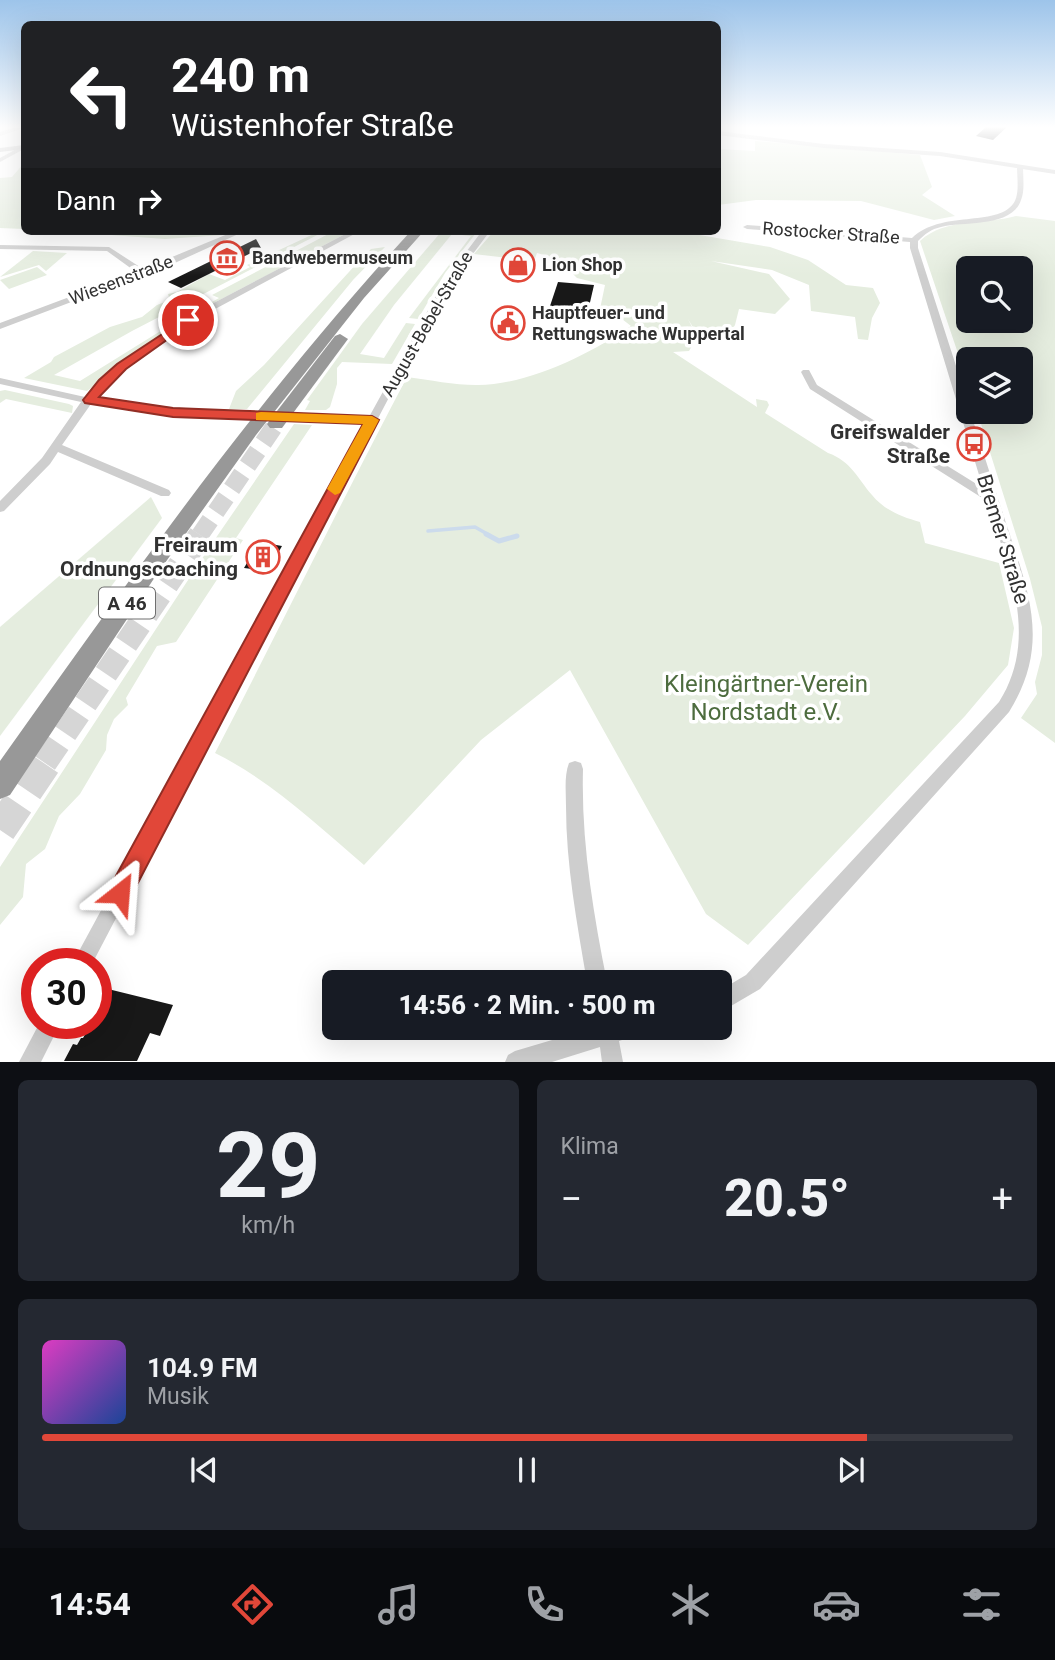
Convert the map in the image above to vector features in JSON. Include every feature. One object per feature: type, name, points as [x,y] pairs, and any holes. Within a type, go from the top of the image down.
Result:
[{"type":"highway","name":"A 46","points":[[0,785],[272,417],[344,312],[414,235]]},
{"type":"highway","name":"A 46","points":[[272,417],[429,235]]},
{"type":"street","points":[[914,240],[925,229],[1000,215],[1014,208],[1019,198],[1020,177]]},
{"type":"street","name":"Rostocker Straße","points":[[747,227],[914,240]]},
{"type":"street","name":"Wiesenstraße","points":[[0,326],[231,235]]},
{"type":"street","points":[[0,508],[56,447],[103,382],[122,367],[188,320],[348,235]]},
{"type":"street","name":"August-Bebel-Straße","points":[[91,948],[448,281],[483,235]]},
{"type":"street","name":"Bremer Straße","points":[[732,995],[753,982],[778,956],[976,738],[1017,687],[1025,665],[1028,630],[1023,596],[914,248],[914,240]]},
{"type":"street","points":[[0,247],[109,249],[142,272]]},
{"type":"street","points":[[806,372],[813,387],[991,498]]},
{"type":"street","points":[[0,381],[90,400],[173,413],[372,420]]},
{"type":"street","points":[[56,447],[165,493]]},
{"type":"street","points":[[575,769],[572,799],[581,894],[595,970]]},
{"type":"street","points":[[29,1062],[42,1039]]},
{"type":"street","points":[[515,1062],[580,1040]]},
{"type":"street","points":[[609,1040],[613,1062]]},
{"type":"green space","points":[[21,177],[21,229],[0,228],[0,178]]},
{"type":"green space","points":[[721,177],[928,177],[932,187],[922,195],[955,216],[934,220],[861,201],[756,200],[721,205]]},
{"type":"green space","points":[[1016,216],[1055,221],[1055,743],[1021,718],[1037,694],[1035,682],[1042,655],[1042,627],[1030,579],[981,424],[1033,424],[1033,347],[956,348],[920,241],[930,233],[953,225]]},
{"type":"green space","points":[[111,235],[223,235],[165,239]]},
{"type":"green space","points":[[311,235],[317,235],[132,331],[54,375],[80,381],[167,327],[193,315],[87,391],[24,378],[51,362],[54,357],[110,327],[142,317],[157,305],[170,300],[168,294],[177,292],[209,274],[225,280],[250,267],[247,265]]},
{"type":"green space","points":[[326,235],[343,235],[210,305],[202,303],[204,299],[212,302],[219,298],[212,295]]},
{"type":"green space","points":[[439,235],[451,235],[394,305],[360,354],[384,358],[406,323],[415,324],[392,364],[342,362],[337,368],[337,384],[330,407],[326,410],[305,410],[310,401],[307,400],[362,324]]},
{"type":"green space","points":[[462,235],[474,235],[445,273],[418,319],[409,318],[471,236]]},
{"type":"green space","name":"Kleingärtner-Verein Nordstadt e.V.","points":[[491,235],[700,235],[770,247],[808,260],[846,285],[873,288],[880,303],[872,318],[868,340],[858,339],[855,317],[811,311],[809,285],[772,270],[711,261],[769,274],[790,299],[775,314],[739,309],[735,325],[726,341],[700,339],[688,319],[697,337],[689,351],[673,352],[757,407],[756,399],[767,401],[769,405],[765,413],[843,461],[882,505],[920,522],[925,543],[999,563],[1014,628],[1008,665],[965,716],[748,945],[706,914],[570,670],[481,740],[364,865],[274,790],[215,753],[407,377],[468,385],[515,380],[577,357],[631,326],[609,309],[600,309],[605,285],[577,278],[572,273],[576,264],[537,253],[534,261],[474,254]]},
{"type":"green space","points":[[385,247],[353,280],[247,409],[229,409],[236,391],[264,365],[359,261],[371,249]]},
{"type":"green space","points":[[33,251],[67,253],[46,271],[39,265],[0,277]]},
{"type":"green space","points":[[37,267],[47,275],[9,289],[0,280]]},
{"type":"green space","points":[[0,391],[69,404],[73,406],[72,413],[6,399],[0,403]]},
{"type":"green space","points":[[294,424],[312,425],[236,538],[243,540],[176,642],[157,646],[126,698],[128,705],[114,719],[107,735],[106,750],[80,794],[59,816],[45,849],[26,864],[23,897],[0,925],[0,867],[211,545]]},
{"type":"green space","points":[[151,497],[162,518],[0,736],[0,627]]},
{"type":"building","points":[[256,239],[261,248],[181,288],[168,282]]},
{"type":"building","points":[[558,282],[594,285],[588,311],[549,309]]},
{"type":"building","name":"Freiraum Ordnungscoaching","points":[[259,542],[282,546],[268,571],[244,568]]},
{"type":"building","points":[[112,990],[173,1005],[160,1036],[150,1033],[137,1061],[64,1061],[73,1044],[77,1045],[80,1039],[112,1039]]},
{"type":"waterway","points":[[428,531],[475,527],[489,535]]},
{"type":"waterway","points":[[486,534],[499,541],[517,536]]},
{"type":"tunnel","points":[[200,535],[276,424]]},
{"type":"tunnel","points":[[45,763],[201,534]]},
{"type":"tunnel","points":[[0,830],[46,762]]},
{"type":"slow traffic","points":[[261,416],[372,420],[335,489]]},
{"type":"place","name":"Bandwebermuseum","points":[[227,258]]},
{"type":"place","name":"Lion Shop","points":[[518,265]]},
{"type":"place","name":"Hauptfeuer- und Rettungswache Wuppertal","points":[[508,323]]},
{"type":"place","name":"Greifswalder Straße","points":[[974,444]]},
{"type":"place","name":"Freiraum Ordnungscoaching","points":[[263,557]]},
{"type":"route","points":[[120,893],[372,420],[173,413],[90,400],[103,382],[148,346],[188,320]]}]
